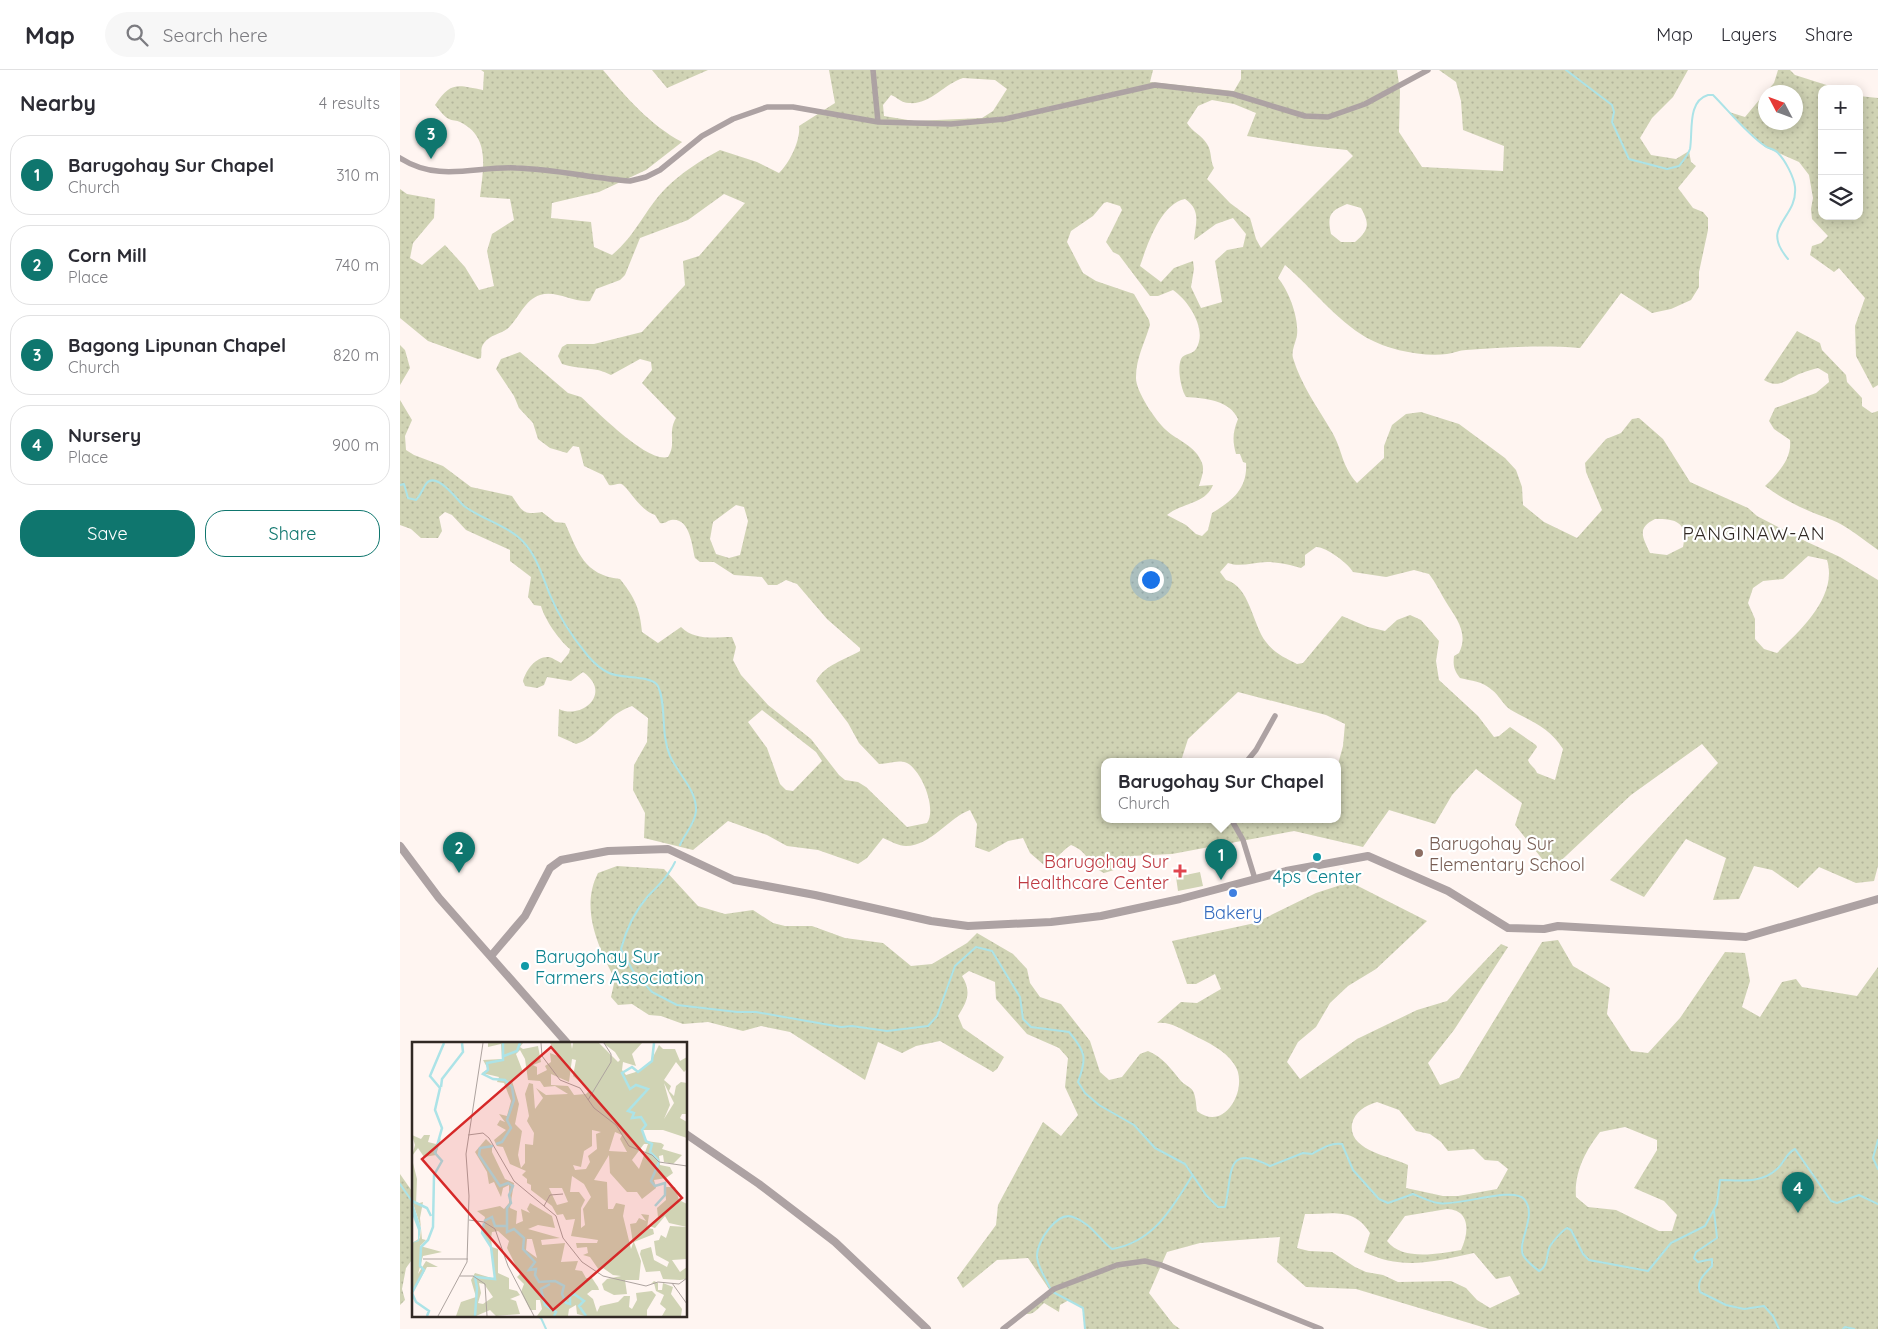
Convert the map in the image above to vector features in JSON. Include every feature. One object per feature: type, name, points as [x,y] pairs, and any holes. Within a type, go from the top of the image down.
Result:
[{"type":"street","points":[[873,70],[878,122]]},
{"type":"street","points":[[400,158],[410,165],[450,173],[516,168],[630,181],[646,177],[660,170],[702,136],[733,119],[767,107],[793,107],[878,122],[922,125],[978,123],[1155,85],[1233,94],[1305,116],[1328,117],[1365,104],[1428,70]]},
{"type":"street","points":[[1249,758],[1275,716]]},
{"type":"street","points":[[1232,823],[1243,840],[1255,879]]},
{"type":"street","points":[[400,846],[438,898],[566,1042]]},
{"type":"street","points":[[491,956],[525,916],[550,868],[561,860],[608,851],[668,850],[689,857],[703,868],[734,880],[807,893],[931,921],[968,926],[1051,922],[1101,916],[1180,899],[1286,870],[1368,856],[1448,891],[1508,928],[1544,929],[1558,926],[1746,937],[1878,899]]},
{"type":"street","points":[[688,1135],[759,1184],[835,1242],[927,1329]]},
{"type":"street","points":[[1003,1329],[1054,1289],[1117,1265],[1145,1261],[1161,1265],[1322,1329]]},
{"type":"green space","points":[[481,70],[603,70],[649,119],[682,142],[646,170],[599,192],[552,203],[551,218],[591,222],[594,247],[612,255],[628,239],[652,204],[666,188],[692,167],[720,150],[757,162],[779,173],[787,164],[793,151],[798,138],[799,126],[835,103],[829,70],[1153,70],[1150,82],[1234,91],[1241,79],[1241,70],[1397,70],[1400,91],[1399,132],[1422,167],[1503,171],[1504,146],[1463,130],[1461,101],[1456,82],[1439,70],[1688,70],[1673,97],[1652,118],[1640,138],[1651,155],[1676,159],[1689,151],[1691,162],[1696,166],[1678,188],[1693,208],[1703,212],[1708,218],[1708,230],[1699,272],[1699,287],[1691,300],[1671,309],[1652,313],[1621,293],[1580,348],[1509,347],[1464,350],[1437,355],[1395,349],[1367,338],[1334,313],[1285,265],[1278,278],[1289,297],[1295,313],[1297,335],[1293,349],[1293,358],[1305,387],[1336,439],[1345,464],[1357,483],[1384,458],[1384,446],[1392,425],[1406,414],[1421,412],[1459,424],[1505,458],[1516,470],[1522,487],[1523,505],[1544,522],[1577,538],[1602,510],[1586,472],[1585,463],[1606,439],[1621,433],[1632,419],[1639,418],[1663,439],[1690,482],[1748,508],[1757,516],[1840,557],[1878,580],[1878,866],[1874,881],[1856,883],[1819,867],[1798,888],[1772,870],[1754,866],[1739,899],[1713,900],[1726,858],[1686,839],[1644,897],[1610,880],[1718,763],[1702,744],[1631,795],[1551,870],[1515,825],[1522,803],[1476,769],[1452,795],[1435,824],[1389,810],[1363,847],[1294,831],[1172,854],[1131,856],[1114,870],[1104,873],[1094,866],[1082,851],[1071,845],[1051,862],[1044,865],[1030,853],[1023,838],[1008,841],[989,852],[975,847],[977,824],[970,810],[954,819],[931,837],[915,845],[903,846],[883,838],[867,858],[858,864],[818,850],[787,846],[767,835],[728,821],[693,850],[644,838],[645,813],[633,790],[634,765],[647,742],[648,718],[632,706],[616,714],[584,741],[576,744],[558,736],[559,709],[577,711],[585,708],[595,696],[592,680],[583,672],[571,681],[547,677],[544,685],[537,688],[525,686],[524,677],[536,661],[549,657],[561,663],[570,649],[553,629],[541,606],[534,605],[528,597],[531,577],[510,561],[510,550],[466,530],[452,515],[445,512],[439,517],[442,531],[438,538],[421,538],[411,529],[400,525],[400,400],[412,420],[405,436],[406,450],[443,466],[471,487],[512,496],[524,511],[531,513],[542,512],[555,522],[565,523],[579,552],[590,567],[608,577],[620,579],[625,586],[638,610],[642,632],[658,643],[681,627],[699,636],[712,638],[732,637],[736,647],[733,660],[741,675],[768,705],[811,739],[845,780],[858,782],[866,787],[907,827],[927,823],[930,817],[929,800],[923,782],[913,767],[900,761],[879,764],[859,743],[848,723],[816,681],[824,671],[835,663],[860,651],[860,648],[827,619],[797,584],[786,580],[777,585],[768,585],[762,577],[734,575],[714,562],[700,562],[695,558],[689,533],[682,523],[677,520],[671,520],[660,523],[655,515],[644,508],[624,485],[609,485],[603,475],[584,466],[579,447],[573,446],[567,453],[550,448],[538,439],[533,423],[519,408],[514,396],[496,369],[501,359],[520,352],[568,393],[581,397],[635,444],[659,457],[668,457],[671,452],[672,429],[676,418],[642,383],[652,370],[651,362],[640,359],[611,375],[599,370],[562,364],[558,356],[562,347],[567,344],[594,344],[642,332],[685,285],[683,261],[699,256],[745,203],[724,194],[688,220],[640,238],[625,275],[620,280],[596,289],[590,301],[553,294],[534,297],[507,329],[489,338],[484,343],[481,358],[478,359],[428,341],[400,318],[400,189],[407,194],[435,199],[434,218],[413,243],[410,258],[422,265],[445,245],[465,267],[479,290],[494,286],[487,251],[492,234],[514,220],[510,199],[480,197],[483,155],[477,136],[470,128],[460,122],[447,118],[435,105],[450,88],[461,86],[483,90],[484,72]],"holes":[[[963,78],[995,80],[1007,89],[993,111],[982,118],[914,121],[884,116],[883,105],[891,95],[904,102],[917,103],[930,98]],[[1212,100],[1234,104],[1256,113],[1247,136],[1347,150],[1353,156],[1261,248],[1256,239],[1250,218],[1230,203],[1207,179],[1214,168],[1209,147],[1187,123],[1198,106]],[[1185,199],[1190,203],[1195,212],[1194,240],[1216,224],[1233,218],[1246,234],[1243,247],[1227,250],[1215,261],[1222,302],[1201,308],[1191,287],[1194,269],[1193,261],[1174,268],[1161,282],[1140,266],[1156,227],[1168,209],[1176,202]],[[1107,202],[1120,206],[1122,210],[1106,242],[1113,252],[1119,255],[1150,296],[1158,296],[1173,290],[1185,301],[1195,317],[1200,333],[1199,341],[1194,351],[1182,357],[1179,368],[1180,379],[1186,397],[1216,401],[1229,408],[1238,419],[1234,432],[1234,444],[1236,454],[1240,454],[1243,462],[1246,463],[1244,480],[1237,494],[1212,513],[1208,530],[1202,536],[1167,515],[1199,500],[1210,491],[1213,485],[1199,486],[1203,469],[1196,452],[1162,425],[1146,405],[1139,389],[1136,370],[1150,325],[1149,320],[1134,294],[1096,281],[1083,273],[1067,242],[1071,231],[1093,216]],[[1347,204],[1361,208],[1366,218],[1367,226],[1363,234],[1355,242],[1341,242],[1331,234],[1329,222],[1331,214]],[[736,505],[744,507],[748,521],[740,555],[729,558],[716,554],[710,539],[713,522]],[[1655,519],[1663,519],[1680,524],[1684,533],[1683,547],[1667,555],[1650,553],[1643,537],[1643,529],[1649,522]],[[1316,547],[1320,547],[1336,556],[1353,572],[1386,577],[1414,570],[1429,574],[1457,620],[1462,632],[1462,646],[1459,653],[1454,656],[1456,673],[1460,678],[1488,687],[1508,708],[1540,726],[1558,742],[1563,749],[1555,780],[1537,773],[1529,762],[1528,760],[1537,747],[1536,745],[1510,727],[1499,736],[1494,737],[1478,716],[1439,680],[1436,661],[1439,641],[1421,620],[1410,615],[1397,620],[1385,631],[1368,627],[1342,616],[1303,663],[1297,664],[1280,655],[1269,646],[1261,634],[1246,598],[1220,572],[1228,563],[1238,565],[1270,562],[1301,568],[1305,565],[1305,555]],[[1808,556],[1827,560],[1829,573],[1822,599],[1806,623],[1777,653],[1764,649],[1755,639],[1755,619],[1748,603],[1753,588],[1763,581],[1783,579]],[[1238,692],[1326,715],[1345,724],[1340,758],[1341,823],[1101,823],[1101,758],[1182,758],[1188,739]],[[762,710],[816,752],[822,761],[793,791],[786,790],[780,784],[767,748],[748,722]]]},
{"type":"green space","points":[[652,70],[708,70],[667,88]]},
{"type":"green space","points":[[1778,70],[1790,70],[1795,75],[1826,85],[1818,85],[1818,220],[1863,220],[1863,96],[1878,98],[1878,385],[1873,388],[1856,356],[1855,326],[1865,298],[1839,268],[1834,272],[1810,255],[1812,246],[1821,243],[1828,236],[1812,219],[1813,198],[1809,175],[1799,162],[1765,147],[1729,112],[1745,117],[1758,101],[1758,130],[1803,130],[1803,85],[1772,85]]},
{"type":"green space","points":[[1797,331],[1820,343],[1822,350],[1846,375],[1847,382],[1862,398],[1862,406],[1872,413],[1878,411],[1878,550],[1844,526],[1797,506],[1765,486],[1783,465],[1790,447],[1790,440],[1774,429],[1769,421],[1775,408],[1816,393],[1829,382],[1828,374],[1818,368],[1775,384],[1764,380]]},
{"type":"green space","points":[[400,345],[405,350],[410,368],[400,385]]},
{"type":"green space","points":[[617,866],[664,869],[698,906],[725,914],[753,910],[773,923],[785,926],[812,926],[845,938],[883,943],[911,966],[932,964],[967,943],[977,933],[1013,954],[1027,969],[1030,983],[1040,997],[1061,1004],[1090,1041],[1100,1072],[1109,1080],[1122,1077],[1140,1054],[1148,1051],[1163,1060],[1182,1082],[1192,1089],[1197,1111],[1208,1116],[1217,1116],[1226,1112],[1237,1094],[1238,1073],[1234,1064],[1226,1055],[1204,1041],[1175,1026],[1157,1023],[1181,1002],[1197,1003],[1221,989],[1215,974],[1196,984],[1187,984],[1172,941],[1255,923],[1316,893],[1350,882],[1427,921],[1376,969],[1348,986],[1330,1003],[1316,1027],[1298,1042],[1287,1062],[1300,1079],[1357,1039],[1417,1010],[1447,1001],[1501,944],[1508,947],[1454,1030],[1428,1063],[1440,1085],[1459,1078],[1542,942],[1558,940],[1573,966],[1610,988],[1607,1014],[1631,1051],[1648,1053],[1680,1018],[1725,952],[1745,953],[1750,981],[1742,1007],[1760,1017],[1782,982],[1796,979],[1802,987],[1857,996],[1878,967],[1878,1329],[1489,1329],[1356,1289],[1306,1287],[1277,1262],[1280,1237],[1200,1243],[1167,1252],[1149,1293],[1173,1324],[1180,1329],[1085,1329],[1083,1308],[1069,1300],[1060,1305],[1059,1312],[1044,1303],[1030,1314],[1023,1313],[1051,1292],[1028,1258],[997,1260],[963,1288],[957,1278],[996,1225],[998,1205],[1043,1122],[1061,1136],[1078,1115],[1065,1087],[1068,1058],[1059,1048],[1027,1034],[996,999],[995,982],[969,971],[962,976],[968,992],[964,1006],[958,1016],[963,1028],[1004,1057],[993,1072],[940,1041],[916,1046],[902,1053],[878,1042],[865,1080],[790,1032],[761,1026],[743,1031],[708,1022],[683,1024],[661,1016],[649,1015],[632,1004],[618,1005],[611,997],[615,979],[597,941],[593,927],[591,900],[593,886],[598,873]],"holes":[[[1377,1102],[1399,1110],[1416,1131],[1430,1134],[1441,1142],[1448,1151],[1474,1149],[1485,1160],[1498,1161],[1508,1169],[1497,1189],[1458,1196],[1443,1196],[1406,1188],[1408,1165],[1372,1151],[1357,1141],[1353,1133],[1353,1119],[1365,1107]],[[1625,1127],[1657,1140],[1657,1150],[1634,1188],[1664,1201],[1677,1215],[1672,1231],[1659,1231],[1616,1210],[1588,1207],[1576,1197],[1579,1170],[1590,1146],[1600,1132]],[[1447,1209],[1460,1213],[1466,1224],[1466,1237],[1461,1250],[1431,1254],[1411,1254],[1394,1247],[1387,1241],[1405,1216]],[[1305,1214],[1342,1214],[1357,1219],[1370,1233],[1364,1252],[1378,1258],[1406,1263],[1419,1263],[1474,1253],[1496,1279],[1510,1276],[1520,1294],[1490,1308],[1477,1300],[1466,1288],[1451,1281],[1398,1282],[1383,1275],[1366,1272],[1332,1252],[1309,1251],[1297,1248]]]},
{"type":"green space","points":[[1200,872],[1203,886],[1178,891],[1176,877]]},
{"type":"green space","points":[[400,1174],[412,1191],[412,1260],[406,1268],[402,1289],[405,1300],[400,1305]]},
{"type":"waterway","points":[[1566,70],[1612,105],[1614,112],[1612,122],[1629,159],[1667,169],[1679,166],[1687,156],[1690,149],[1694,110],[1701,98],[1713,95],[1752,136],[1777,152],[1791,174],[1795,187],[1794,198],[1778,230],[1777,238],[1780,247],[1788,259]]},
{"type":"waterway","points":[[400,485],[404,484],[408,498],[416,500],[430,481],[441,483],[464,506],[517,536],[529,548],[562,619],[577,642],[593,661],[600,668],[614,675],[650,680],[658,686],[661,694],[667,747],[673,763],[690,789],[695,803],[694,820],[680,845]]},
{"type":"waterway","points":[[675,862],[635,914],[621,949],[633,971],[652,992],[677,1005],[737,1012],[756,1012],[841,1027],[852,1026],[887,1031],[928,1026],[937,1016],[955,966],[976,947],[992,951],[1020,997],[1023,1019],[1031,1027],[1069,1032],[1079,1045],[1084,1061],[1078,1082],[1085,1093],[1099,1105],[1134,1125],[1155,1148],[1185,1164],[1206,1195],[1218,1207],[1225,1207],[1233,1166],[1238,1160],[1245,1158],[1270,1166],[1303,1153],[1312,1154],[1330,1145],[1342,1144],[1353,1170],[1379,1199],[1388,1203],[1413,1194],[1438,1203],[1508,1195],[1524,1199],[1528,1205],[1529,1213],[1522,1249],[1523,1255],[1539,1271],[1546,1263],[1550,1246],[1567,1228],[1571,1230],[1583,1254],[1589,1260],[1648,1271],[1671,1243],[1705,1226],[1717,1204],[1720,1180],[1750,1180],[1764,1177],[1777,1169],[1789,1153],[1795,1149],[1831,1201],[1837,1203],[1859,1195],[1878,1204]]},
{"type":"waterway","points":[[1878,1140],[1873,1158],[1878,1169]]},
{"type":"waterway","points":[[1050,1288],[1040,1268],[1037,1256],[1044,1235],[1061,1218],[1073,1217],[1085,1223],[1112,1249],[1126,1245],[1150,1232],[1160,1223],[1192,1176]]},
{"type":"waterway","points":[[400,1184],[412,1201]]},
{"type":"waterway","points":[[1714,1211],[1717,1238],[1696,1252],[1694,1258],[1698,1262],[1712,1259],[1712,1266],[1700,1281],[1700,1292],[1726,1305],[1744,1309],[1764,1306],[1773,1316],[1779,1329]]},
{"type":"waterway","points":[[1053,1292],[1083,1308],[1085,1329]]},
{"type":"waterway","points":[[536,1316],[541,1318],[546,1329]]},
{"type":"waterway","points":[[1843,1329],[1845,1327],[1854,1329]]},
{"type":"place","name":"Bagong Lipunan Chapel","points":[[431,159]]},
{"type":"place","name":"Barugohay Sur Elementary School","points":[[1419,853]]},
{"type":"place","name":"4ps Center","points":[[1317,857]]},
{"type":"place","name":"Barugohay Sur Healthcare Center","points":[[1180,871]]},
{"type":"place","name":"Corn Mill","points":[[459,873]]},
{"type":"place","name":"Barugohay Sur Chapel","points":[[1221,880]]},
{"type":"place","name":"Bakery","points":[[1233,893]]},
{"type":"place","name":"Barugohay Sur Farmers Association","points":[[525,966]]},
{"type":"place","name":"Nursery","points":[[1798,1213]]},
{"type":"district","name":"PANGINAW-AN","points":[[1754,533]]}]
